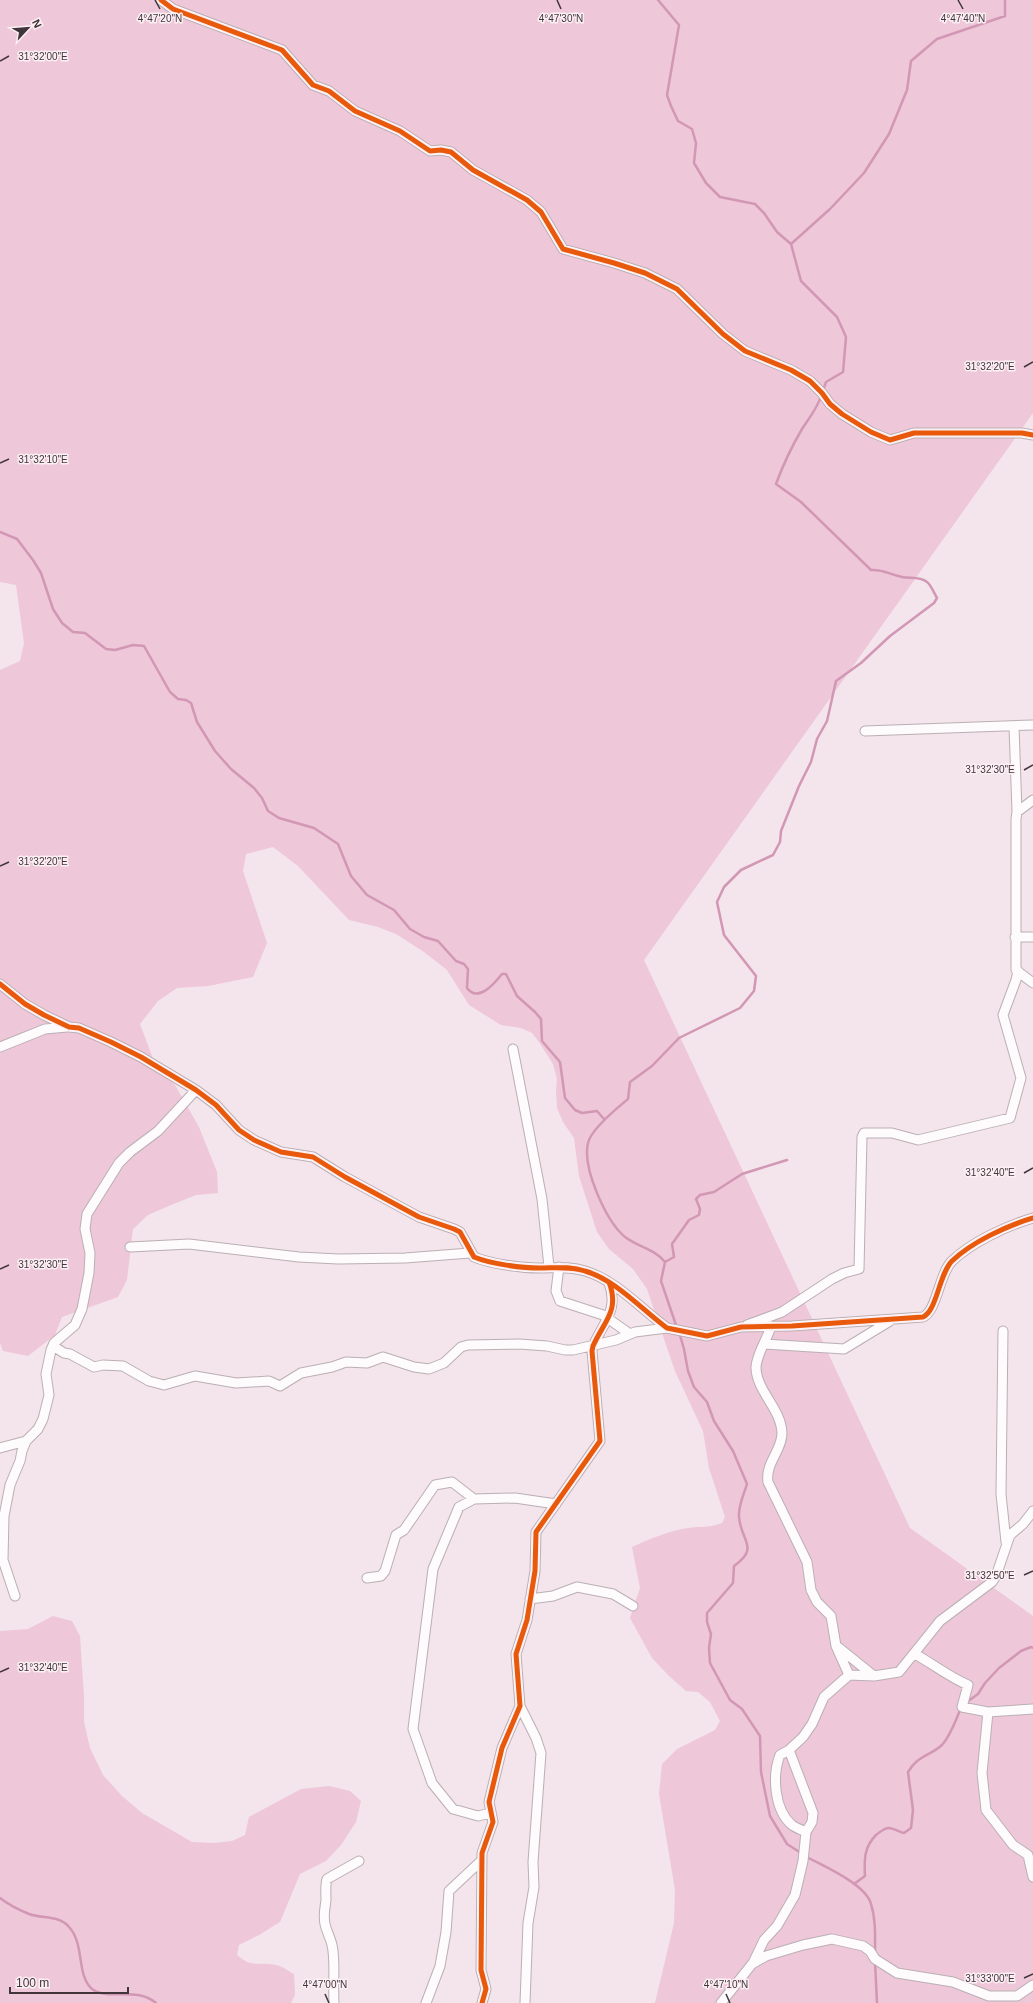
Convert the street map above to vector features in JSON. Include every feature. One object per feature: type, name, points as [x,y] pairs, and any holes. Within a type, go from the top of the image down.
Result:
[{"type":"street","points":[[161,0],[173,9],[282,50],[313,85],[329,91],[355,111],[400,131],[430,151],[441,150],[451,152],[473,170],[527,200],[541,212],[563,249],[645,273],[678,289],[723,334],[745,351],[791,370],[810,381],[830,404],[871,432],[890,440],[914,433],[1022,433],[1033,435]]},
{"type":"street","points":[[865,731],[952,726],[1033,725]]},
{"type":"street","points":[[53,1346],[64,1353],[70,1354],[94,1366],[123,1366],[149,1381],[164,1385],[195,1376],[236,1383],[269,1381],[280,1386],[301,1373],[332,1367],[346,1362],[367,1363],[383,1357],[414,1367],[429,1369],[444,1363],[461,1347],[468,1345],[538,1345],[565,1350],[593,1346],[616,1340],[630,1334],[667,1328],[707,1336],[741,1327],[782,1312],[832,1279],[844,1273],[860,1269],[862,1137],[864,1133],[888,1133],[918,1140],[1010,1118],[1021,1078],[1003,1015],[1018,972],[1016,966],[1015,937],[1017,812],[1014,726]]},
{"type":"street","points":[[1017,812],[1033,800]]},
{"type":"street","points":[[1015,937],[1033,937]]},
{"type":"street","points":[[1018,972],[1033,983]]},
{"type":"street","points":[[0,984],[25,1004],[69,1027]]},
{"type":"street","points":[[0,1047],[45,1029],[69,1027],[80,1028],[141,1057],[196,1090],[216,1105],[239,1130],[249,1138],[281,1152],[313,1157],[345,1177],[419,1217],[460,1232],[470,1253],[474,1257],[483,1260],[534,1268],[559,1267],[585,1271],[609,1282],[667,1328]]},
{"type":"street","points":[[513,1048],[542,1199],[549,1267]]},
{"type":"street","points":[[15,1596],[3,1560],[4,1516],[10,1485],[26,1441],[38,1429],[43,1419],[49,1396],[46,1374],[53,1346],[75,1325],[82,1309],[89,1273],[90,1253],[85,1229],[85,1221],[89,1210],[119,1163],[130,1152],[158,1131],[196,1090]]},
{"type":"street","points":[[741,1327],[892,1319],[926,1315],[929,1312],[942,1276],[951,1261],[997,1231],[1033,1218]]},
{"type":"street","points":[[130,1247],[189,1244],[299,1258],[338,1260],[405,1258],[470,1253]]},
{"type":"street","points":[[559,1267],[556,1290],[560,1301],[608,1317],[630,1334]]},
{"type":"street","points":[[525,2003],[528,1923],[534,1886],[533,1862],[541,1753],[536,1738],[520,1706],[516,1654],[527,1620],[535,1571],[536,1532],[600,1441],[593,1346],[608,1317],[614,1301],[609,1282]]},
{"type":"street","points":[[764,1344],[844,1349],[892,1319]]},
{"type":"street","points":[[771,1326],[756,1366],[762,1388],[777,1414],[782,1432],[780,1447],[767,1472],[768,1482],[807,1562],[811,1590],[817,1602],[831,1616],[836,1646],[850,1675]]},
{"type":"street","points":[[1003,1331],[1001,1494],[1006,1544]]},
{"type":"street","points":[[0,1448],[26,1441]]},
{"type":"street","points":[[367,1578],[381,1576],[385,1571],[396,1535],[404,1530],[435,1485],[452,1482],[474,1499]]},
{"type":"street","points":[[491,1814],[478,1816],[453,1809],[432,1783],[414,1729],[432,1569],[458,1507],[474,1499],[515,1498],[556,1504]]},
{"type":"street","points":[[806,1832],[792,1825],[783,1812],[778,1799],[774,1781],[775,1768],[780,1755],[789,1750],[803,1737],[812,1724],[824,1697],[850,1675],[874,1676],[899,1672],[940,1621],[992,1582],[996,1576],[1010,1535],[1023,1524],[1033,1511]]},
{"type":"street","points":[[530,1599],[553,1596],[578,1587],[613,1594],[632,1606]]},
{"type":"street","points":[[836,1646],[874,1676]]},
{"type":"street","points":[[915,1654],[952,1678],[968,1685],[962,1707],[988,1712],[1033,1709]]},
{"type":"street","points":[[482,2003],[486,1989],[481,1970],[482,1853],[492,1822],[489,1802],[502,1748],[520,1706]]},
{"type":"street","points":[[988,1712],[982,1773],[986,1810],[1013,1844],[1028,1855],[1033,1877]]},
{"type":"street","points":[[721,2003],[752,1964],[764,1940],[778,1926],[795,1895],[803,1861],[806,1832],[812,1822],[813,1813],[789,1750]]},
{"type":"street","points":[[426,2003],[440,1966],[446,1932],[449,1891],[482,1860]]},
{"type":"street","points":[[334,2003],[332,1980],[335,1968],[332,1939],[325,1926],[323,1913],[326,1901],[325,1887],[327,1879],[358,1861]]},
{"type":"street","points":[[752,1964],[766,1956],[779,1952],[832,1940],[863,1946],[870,1951],[875,1958],[897,1973],[953,1982],[989,1996],[1017,1996],[1033,1985]]},
{"type":"shaded area","points":[[0,0],[1033,0],[1033,413],[644,960],[910,1528],[1033,1616],[1033,2003],[655,2003],[674,1923],[675,1890],[659,1794],[662,1764],[677,1749],[715,1730],[720,1721],[710,1702],[698,1692],[686,1691],[652,1658],[630,1618],[640,1588],[632,1547],[673,1531],[713,1526],[722,1523],[725,1517],[709,1468],[703,1431],[675,1371],[647,1289],[633,1269],[609,1249],[597,1232],[579,1176],[574,1138],[563,1122],[557,1108],[557,1079],[553,1064],[539,1042],[532,1033],[521,1028],[501,1025],[469,1005],[447,970],[424,952],[396,934],[378,927],[349,920],[298,866],[273,847],[246,854],[243,871],[267,943],[253,977],[208,986],[177,988],[158,1001],[140,1024],[156,1067],[175,1085],[199,1127],[217,1172],[218,1193],[196,1195],[171,1205],[148,1215],[133,1229],[127,1280],[118,1297],[62,1317],[55,1335],[28,1356],[3,1351],[0,1343],[0,670],[20,661],[24,643],[16,585],[0,582]]},
{"type":"shaded area","points":[[53,1616],[72,1621],[80,1636],[84,1696],[84,1722],[90,1748],[103,1775],[122,1796],[142,1813],[192,1842],[214,1843],[232,1841],[245,1835],[249,1817],[301,1789],[329,1786],[350,1791],[361,1801],[356,1822],[341,1845],[326,1861],[300,1874],[280,1922],[239,1945],[237,1955],[247,1962],[283,1967],[294,1974],[295,1995],[291,2003],[0,2003],[0,1631],[28,1629]]},
{"type":"waterway","points":[[658,0],[679,25],[667,95],[678,121],[692,129],[696,143],[694,163],[706,183],[720,197],[755,204],[764,213],[777,232],[791,244]]},
{"type":"waterway","points":[[823,391],[826,382],[843,372],[846,337],[837,317],[801,281],[791,244],[830,209],[864,173],[889,134],[907,90],[911,61],[937,39],[1005,16],[1005,0]]},
{"type":"waterway","points":[[677,1328],[661,1281],[665,1262],[656,1254],[625,1237],[610,1219],[603,1207],[592,1180],[589,1166],[587,1154],[590,1137],[599,1125],[628,1099],[630,1082],[652,1066],[679,1038],[740,1008],[754,991],[756,976],[724,935],[717,902],[724,887],[741,870],[773,855],[780,842],[781,831],[799,786],[811,762],[817,739],[827,721],[836,681],[861,663],[890,636],[934,603],[937,598],[930,585],[924,580],[918,578],[905,578],[880,570],[871,570],[801,502],[776,484],[791,449],[821,396]]},
{"type":"waterway","points":[[0,532],[17,539],[33,560],[41,573],[53,609],[62,623],[73,632],[85,633],[106,649],[115,650],[133,645],[144,646],[170,692],[178,699],[186,700],[191,703],[197,722],[215,751],[231,769],[254,788],[262,798],[268,811],[279,818],[314,828],[338,844],[351,876],[367,895],[394,910],[410,929],[424,937],[438,941],[456,961],[464,964],[468,969],[467,988],[471,992],[476,994],[481,993],[495,983],[502,974],[506,974],[517,996],[541,1019],[542,1041],[560,1062],[565,1098],[575,1110],[582,1113],[597,1111],[604,1119]]},
{"type":"waterway","points":[[665,1262],[674,1257],[672,1244],[689,1220],[699,1215],[700,1209],[696,1199],[700,1195],[714,1192],[742,1174],[787,1160]]},
{"type":"waterway","points":[[679,1332],[688,1371],[694,1387],[707,1402],[714,1421],[733,1451],[747,1484],[740,1504],[739,1517],[740,1526],[748,1549],[742,1559],[734,1566],[733,1583],[707,1613],[707,1622],[711,1634],[709,1648],[710,1663],[730,1700],[742,1709],[760,1736],[761,1772],[770,1816],[787,1844],[801,1853]]},
{"type":"waterway","points":[[967,1702],[978,1694],[985,1683],[999,1668],[1021,1651],[1031,1647],[1033,1648]]},
{"type":"waterway","points":[[854,1884],[865,1876],[867,1849],[876,1835],[887,1828],[904,1833],[911,1828],[913,1810],[908,1772],[916,1762],[942,1745],[951,1732],[961,1708]]},
{"type":"waterway","points":[[805,1856],[843,1876],[861,1889],[867,1897],[871,1904],[874,1916],[875,1953]]},
{"type":"waterway","points":[[0,1898],[10,1905],[34,1916],[56,1919],[65,1923],[74,1934],[84,1976],[92,1989],[106,1994],[140,1995],[156,2003]]},
{"type":"waterway","points":[[875,1962],[877,2003]]},
{"type":"cycle path","points":[[161,0],[173,9],[282,50],[313,85],[329,91],[355,111],[400,131],[430,151],[441,150],[451,152],[473,170],[527,200],[541,212],[563,249],[645,273],[677,289],[723,334],[745,351],[791,370],[810,381],[830,404],[842,414],[871,432],[890,440],[914,433],[1022,433],[1033,435]]},
{"type":"cycle path","points":[[0,984],[25,1004],[44,1015],[69,1027],[79,1028],[111,1042],[141,1057],[196,1090],[216,1105],[239,1130],[254,1140],[281,1152],[313,1157],[345,1177],[419,1217],[460,1232],[474,1257],[497,1264],[532,1268],[579,1269],[596,1275],[618,1288],[667,1328],[707,1336],[741,1327],[792,1326],[923,1317],[932,1308],[944,1274],[952,1261],[969,1247],[990,1235],[1012,1225],[1033,1218]]},
{"type":"cycle path","points":[[482,2003],[486,1989],[481,1970],[482,1853],[493,1822],[489,1802],[502,1748],[520,1706],[516,1654],[527,1620],[535,1571],[536,1532],[600,1441],[592,1351],[597,1337],[612,1308],[612,1292],[609,1282]]}]
